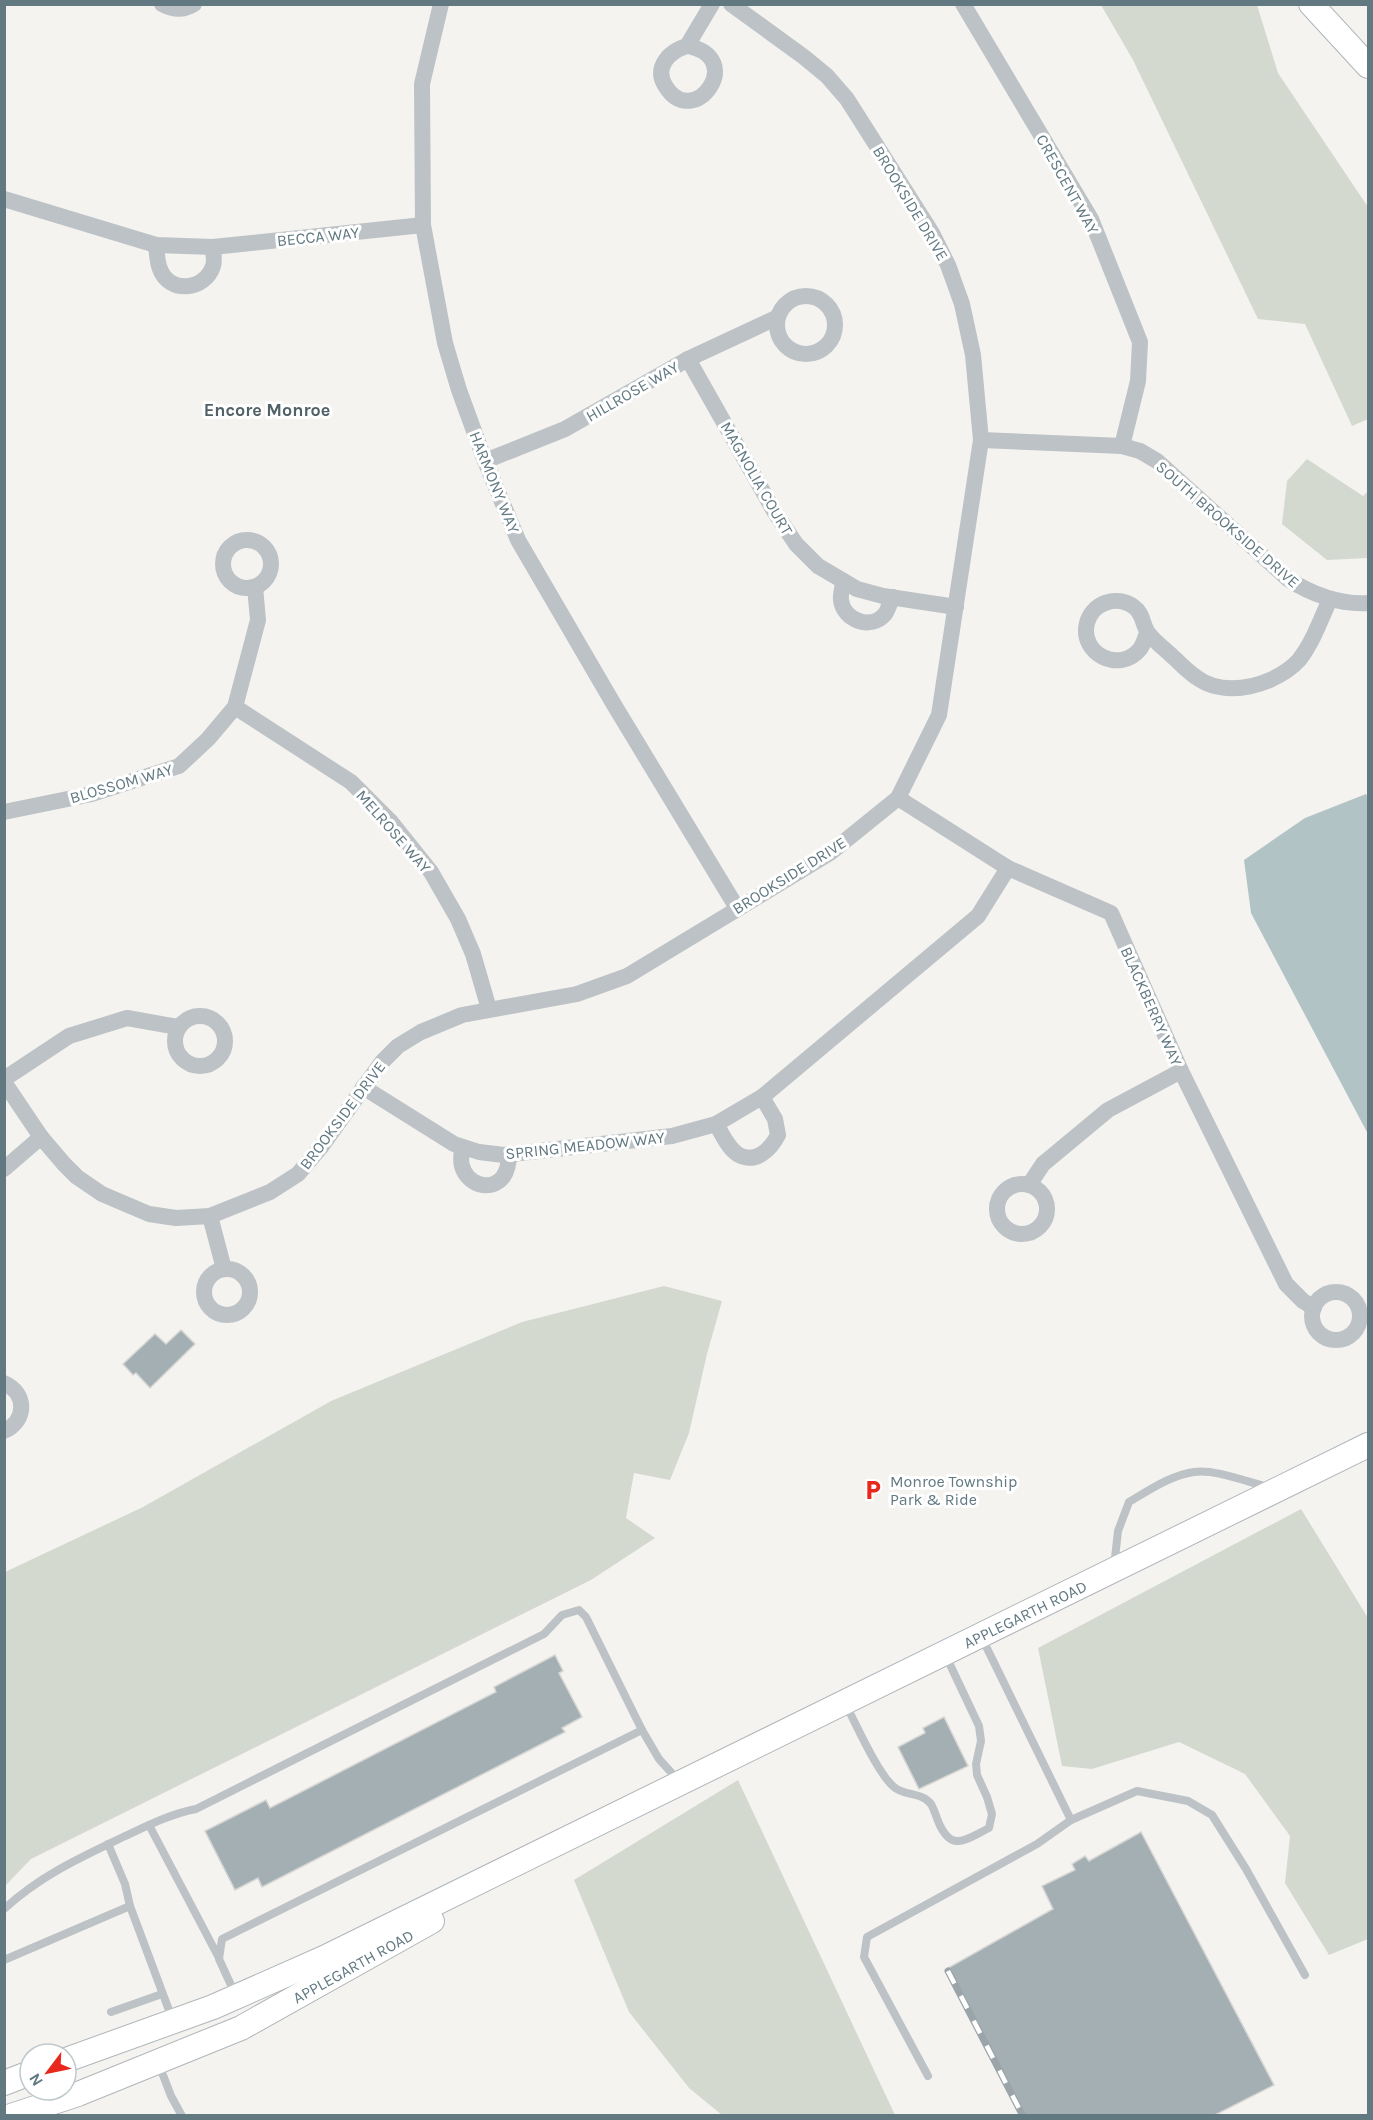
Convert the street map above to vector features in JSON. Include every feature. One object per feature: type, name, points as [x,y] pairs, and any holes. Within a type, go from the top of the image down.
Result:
[{"type":"main road","points":[[1311,4],[1368,66]]},
{"type":"main road","name":"APPLEGARTH ROAD","points":[[78,2056],[236,1997],[324,1958],[1368,1446]]},
{"type":"main road","name":"APPLEGARTH ROAD","points":[[11,2115],[78,2094],[241,2028],[681,1783]]},
{"type":"street","points":[[162,4],[170,9],[181,10],[194,4]]},
{"type":"street","name":"HARMONY WAY","points":[[441,4],[422,84],[423,225],[446,343],[459,390],[518,540],[737,908]]},
{"type":"street","points":[[687,46],[712,4]]},
{"type":"street","name":"BROOKSIDE DRIVE","points":[[4,1080],[41,1137],[77,1177],[102,1194],[125,1206],[158,1215],[176,1218],[210,1216],[270,1192],[298,1174],[321,1147],[382,1062],[398,1046],[421,1032],[462,1015],[577,994],[627,976],[830,853],[898,798],[939,715],[949,637],[956,607],[981,440],[973,355],[963,304],[948,265],[932,233],[847,99],[827,76],[804,57],[731,4]]},
{"type":"street","name":"CRESCENT WAY","points":[[963,4],[1090,219],[1140,342],[1138,381],[1122,446]]},
{"type":"street","name":"BECCA WAY","points":[[4,199],[156,245],[213,247],[423,225]]},
{"type":"street","points":[[156,245],[160,269],[166,279],[178,286],[194,287],[204,280],[213,266],[213,247]]},
{"type":"street","name":"HILLROSE WAY","points":[[485,461],[565,429],[688,359],[777,318]]},
{"type":"street","name":"MAGNOLIA COURT","points":[[688,359],[768,501],[796,544],[818,566],[857,589],[956,607]]},
{"type":"street","name":"SOUTH BROOKSIDE DRIVE","points":[[981,440],[1122,446],[1140,451],[1157,461],[1288,579],[1304,589],[1330,599],[1368,603]]},
{"type":"street","points":[[843,581],[841,600],[852,619],[863,622],[875,621],[884,615],[893,597]]},
{"type":"street","name":"BLOSSOM WAY","points":[[4,812],[92,794],[179,766],[208,739],[235,706],[258,620],[255,587]]},
{"type":"street","points":[[1147,633],[1197,678],[1212,685],[1232,689],[1259,685],[1282,675],[1299,660],[1310,643],[1330,599]]},
{"type":"street","name":"MELROSE WAY","points":[[235,706],[351,782],[391,822],[431,872],[458,919],[473,954],[489,1009]]},
{"type":"street","name":"BLACKBERRY WAY","points":[[898,798],[1008,868],[1111,913],[1181,1071],[1286,1284],[1303,1301],[1314,1308]]},
{"type":"street","name":"SPRING MEADOW WAY","points":[[363,1087],[454,1144],[479,1152],[509,1154],[672,1136],[716,1124],[762,1097],[978,916],[1008,868]]},
{"type":"street","points":[[4,1080],[69,1036],[127,1018],[178,1027]]},
{"type":"street","points":[[1029,1185],[1043,1164],[1108,1110],[1181,1071]]},
{"type":"street","points":[[716,1124],[739,1155],[752,1158],[761,1155],[773,1146],[778,1135],[775,1119],[762,1097]]},
{"type":"street","points":[[4,1169],[41,1137]]},
{"type":"street","points":[[462,1147],[461,1165],[466,1175],[474,1184],[485,1186],[496,1183],[504,1176],[509,1154]]},
{"type":"street","points":[[210,1216],[224,1269]]},
{"type":"street","points":[[4,1383],[15,1389],[21,1398],[22,1407],[15,1426],[4,1431]]},
{"type":"lane","points":[[1114,1570],[1118,1531],[1129,1502],[1167,1481],[1194,1472],[1218,1474],[1278,1490]]},
{"type":"lane","points":[[4,1909],[54,1871],[176,1813],[196,1809],[544,1634],[562,1615],[571,1611],[579,1610],[586,1617],[659,1760],[681,1783]]},
{"type":"lane","points":[[981,1636],[1071,1820]]},
{"type":"lane","points":[[844,1703],[884,1777],[904,1793],[917,1794],[931,1803],[943,1834],[950,1840],[961,1842],[989,1828],[993,1814],[977,1775],[976,1764],[981,1741],[979,1726],[945,1653]]},
{"type":"lane","points":[[219,1959],[222,1939],[642,1730]]},
{"type":"lane","points":[[928,2076],[864,1957],[867,1937],[1037,1844],[1071,1820],[1137,1791],[1188,1801],[1212,1815],[1246,1869],[1305,1975]]},
{"type":"lane","points":[[149,1825],[219,1959],[236,1997]]},
{"type":"lane","points":[[108,1844],[125,1884],[130,1906],[173,2022]]},
{"type":"lane","points":[[4,1960],[130,1906]]},
{"type":"lane","points":[[111,2012],[162,1994]]},
{"type":"lane","points":[[158,2062],[171,2096],[182,2115]]},
{"type":"shaded area","points":[[1101,5],[1257,5],[1278,73],[1368,207],[1368,419],[1352,426],[1305,324],[1258,319],[1133,60]]},
{"type":"shaded area","points":[[1307,459],[1363,496],[1368,491],[1368,558],[1327,560],[1282,524],[1287,481]]},
{"type":"shaded area","points":[[1366,794],[1368,798],[1368,1134],[1251,913],[1244,860],[1305,818]]},
{"type":"shaded area","points":[[664,1286],[722,1301],[689,1433],[670,1480],[634,1473],[626,1518],[655,1538],[591,1580],[31,1859],[5,1886],[5,1572],[143,1507],[331,1401],[522,1322]]},
{"type":"shaded area","points":[[1301,1509],[1368,1618],[1368,1939],[1329,1955],[1285,1883],[1290,1836],[1245,1774],[1179,1742],[1092,1769],[1062,1766],[1038,1648]]},
{"type":"shaded area","points":[[738,1780],[895,2115],[722,2115],[689,2088],[629,2012],[574,1880]]},
{"type":"building","points":[[181,1330],[195,1344],[150,1388],[136,1373],[133,1375],[123,1364],[155,1334],[166,1344]]},
{"type":"building","points":[[555,1655],[563,1671],[559,1673],[582,1717],[562,1728],[565,1732],[262,1887],[258,1878],[235,1890],[205,1831],[266,1800],[270,1808],[496,1692],[494,1687]]},
{"type":"building","points":[[944,1717],[968,1766],[919,1789],[898,1747],[925,1733],[923,1728]]},
{"type":"building","points":[[1141,1832],[1274,2085],[1215,2115],[1025,2115],[948,1968],[1053,1909],[1042,1886],[1075,1870],[1072,1864],[1085,1856],[1089,1861]]},
{"type":"railway","points":[[948,1971],[1023,2116]]},
{"type":"place","name":"Monroe Township Park & Ride","points":[[873,1490]]},
{"type":"district","name":"Encore Monroe","points":[[267,410]]}]
